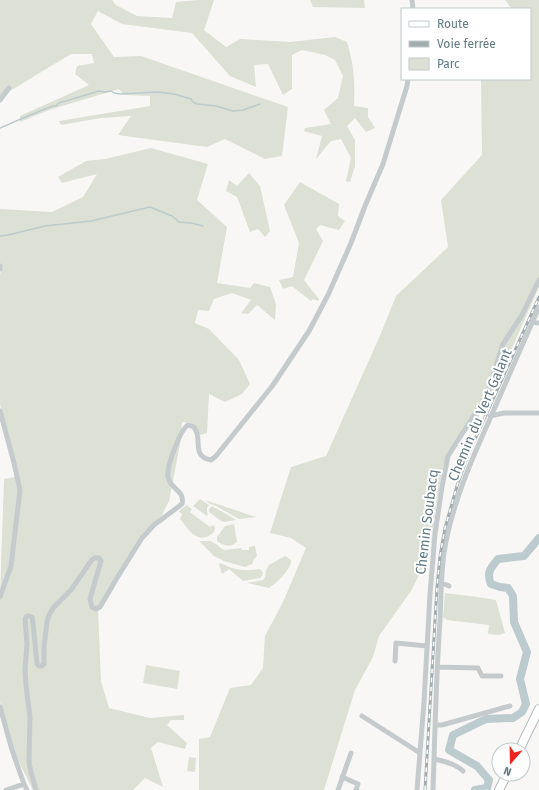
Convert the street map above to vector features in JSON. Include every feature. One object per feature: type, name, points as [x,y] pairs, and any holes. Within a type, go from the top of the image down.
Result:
[{"type":"main road","points":[[523,742],[539,708]]},
{"type":"street","points":[[36,790],[29,762],[30,717],[25,670],[27,616],[32,617],[37,664],[42,666],[44,664],[44,647],[49,615],[53,608],[71,590],[93,558],[99,558],[101,561],[90,599],[92,607],[96,609],[100,607],[116,578],[142,538],[154,525],[182,504],[182,495],[170,484],[168,470],[174,451],[185,426],[188,425],[194,427],[197,433],[201,456],[205,459],[211,460],[216,456],[273,384],[309,331],[328,295],[351,243],[385,157],[408,80]]},
{"type":"street","points":[[0,100],[9,88]]},
{"type":"street","name":"Chemin Soubacq","points":[[417,790],[430,594],[442,487],[448,456],[487,395],[503,344],[522,315],[539,280]]},
{"type":"street","name":"Chemin du Vert Galant","points":[[433,790],[437,667],[444,553],[451,522],[466,473],[539,307]]},
{"type":"street","points":[[532,322],[539,323]]},
{"type":"street","points":[[0,411],[20,490],[12,566],[0,597]]},
{"type":"street","points":[[490,416],[504,413],[539,413]]},
{"type":"street","points":[[442,583],[449,586]]},
{"type":"street","points":[[395,660],[396,644],[427,646]]},
{"type":"street","points":[[437,667],[478,668],[482,676],[501,676]]},
{"type":"street","points":[[436,725],[442,725],[510,706]]},
{"type":"street","points":[[0,707],[12,750],[27,790]]},
{"type":"street","points":[[362,716],[420,753]]},
{"type":"street","points":[[338,790],[351,753]]},
{"type":"street","points":[[434,759],[460,768],[463,771]]},
{"type":"street","points":[[342,777],[358,784],[356,790]]},
{"type":"street","points":[[6,790],[24,784]]},
{"type":"green space","points":[[0,0],[112,0],[116,5],[137,16],[172,18],[176,2],[214,0],[204,30],[226,47],[240,39],[290,42],[335,37],[347,42],[354,74],[354,106],[368,108],[368,117],[375,128],[366,132],[355,118],[347,126],[355,140],[355,166],[350,182],[346,181],[351,158],[341,139],[331,141],[316,159],[322,136],[304,131],[305,128],[331,124],[324,110],[338,98],[343,76],[335,60],[325,55],[302,50],[292,55],[292,89],[283,95],[268,64],[254,65],[256,87],[230,76],[192,33],[122,24],[98,11],[91,24],[114,57],[141,56],[288,107],[282,156],[265,159],[225,139],[207,147],[118,135],[131,116],[101,118],[61,125],[59,121],[150,106],[150,96],[124,95],[119,89],[49,110],[20,122],[20,116],[89,85],[75,74],[77,66],[94,63],[92,54],[71,54],[0,97]]},
{"type":"green space","points":[[310,0],[364,0],[365,8],[313,7]]},
{"type":"green space","points":[[505,0],[539,0],[539,287],[492,393],[477,420],[448,452],[442,471],[430,553],[411,591],[379,636],[373,657],[355,690],[324,790],[199,790],[199,739],[210,737],[230,688],[251,685],[263,668],[265,636],[283,602],[306,548],[291,538],[270,533],[291,467],[326,456],[379,338],[396,296],[448,247],[441,200],[482,155],[481,80],[531,80],[531,8],[511,8]]},
{"type":"green space","points":[[151,148],[208,164],[197,200],[227,227],[217,283],[250,288],[254,283],[270,287],[276,304],[275,320],[257,305],[248,314],[241,313],[251,300],[232,293],[214,299],[209,311],[198,310],[195,323],[209,329],[239,360],[250,384],[242,394],[225,402],[209,394],[207,433],[200,435],[190,423],[182,422],[181,439],[169,501],[162,515],[136,543],[98,609],[101,681],[109,708],[150,718],[184,715],[184,720],[171,720],[167,725],[187,743],[185,749],[158,742],[151,748],[163,787],[145,778],[133,790],[33,790],[15,754],[0,702],[0,596],[4,479],[15,477],[0,404],[0,209],[52,212],[83,197],[97,174],[62,183],[58,177],[86,161],[105,159]]},
{"type":"green space","points":[[249,173],[260,186],[270,231],[265,237],[258,229],[250,232],[237,197],[226,191],[229,180],[237,186]]},
{"type":"green space","points":[[300,182],[339,204],[338,216],[345,221],[339,230],[320,225],[316,229],[323,241],[304,280],[319,299],[318,301],[313,299],[311,301],[292,286],[283,289],[279,280],[293,277],[299,243],[284,205]]},
{"type":"green space","points":[[200,499],[209,505],[207,508],[207,516],[193,506]]},
{"type":"green space","points":[[205,500],[256,517],[239,519]]},
{"type":"green space","points":[[187,505],[192,509],[190,512],[210,527],[213,525],[215,527],[212,533],[201,538],[189,530],[180,519],[182,514],[179,512]]},
{"type":"green space","points":[[212,506],[236,520],[221,521],[209,512],[209,509]]},
{"type":"green space","points":[[234,524],[237,542],[227,546],[217,541],[217,537],[225,526]]},
{"type":"green space","points":[[199,541],[210,541],[225,550],[241,548],[242,550],[249,550],[249,547],[255,546],[257,556],[252,564],[245,567],[224,561],[214,556]]},
{"type":"green space","points":[[285,556],[291,560],[291,563],[285,574],[272,586],[269,588],[247,583],[263,580],[269,565]]},
{"type":"green space","points":[[220,563],[239,570],[260,569],[263,572],[262,576],[260,578],[243,581],[229,569],[222,574]]},
{"type":"green space","points":[[445,593],[496,600],[505,633],[499,635],[488,634],[489,625],[447,620],[443,617]]},
{"type":"green space","points":[[146,665],[180,671],[177,689],[143,683]]},
{"type":"green space","points":[[189,757],[196,758],[195,772],[187,771]]},
{"type":"waterway","points":[[0,128],[56,106],[59,103],[99,91],[111,91],[120,94],[158,92],[174,94],[191,99],[197,104],[216,106],[233,111],[243,110],[260,104]]},
{"type":"waterway","points":[[0,236],[45,226],[91,221],[150,207],[172,216],[179,222],[203,226]]},
{"type":"waterway","points":[[475,790],[487,788],[489,780],[477,766],[449,750],[453,735],[486,719],[513,718],[522,712],[526,704],[520,679],[527,652],[514,622],[513,596],[508,588],[491,584],[489,573],[498,559],[524,556],[539,538]]},
{"type":"railway","points":[[425,790],[437,587],[445,528],[468,455],[539,297]]}]
